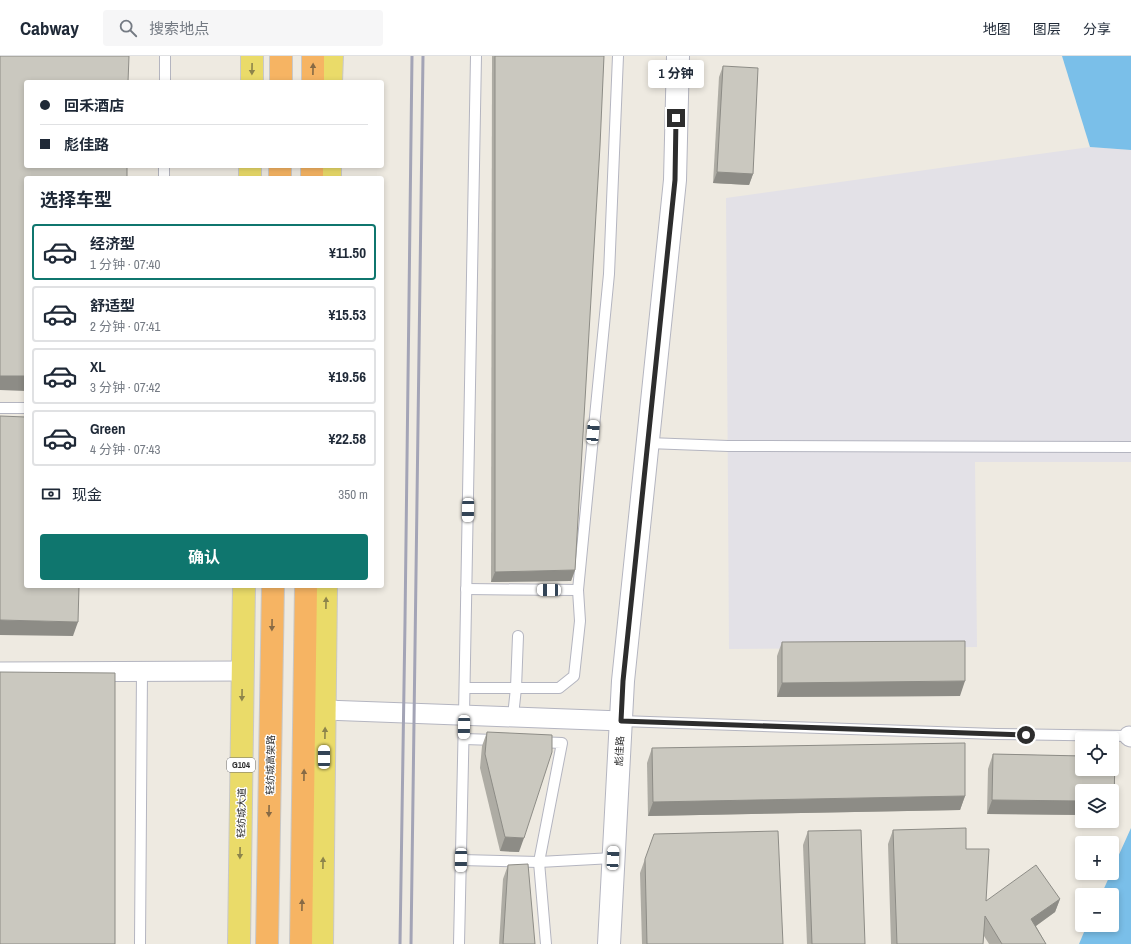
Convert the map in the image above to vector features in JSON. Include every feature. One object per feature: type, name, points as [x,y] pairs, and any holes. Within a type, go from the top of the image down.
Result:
[{"type":"highway","points":[[281,80],[282,56]]},
{"type":"highway","points":[[313,56],[313,80]]},
{"type":"highway","name":"轻纺城高架路","points":[[267,944],[273,588]]},
{"type":"highway","points":[[302,944],[306,588]]},
{"type":"main road","points":[[252,56],[252,80]]},
{"type":"main road","points":[[331,80],[332,56]]},
{"type":"main road","name":"轻纺城大道","points":[[239,944],[244,588]]},
{"type":"main road","points":[[322,944],[326,588]]},
{"type":"street","name":"彪佳路","points":[[609,944],[623,681],[675,180],[678,56]]},
{"type":"street","points":[[0,672],[242,671]]},
{"type":"street","points":[[325,710],[621,721]]},
{"type":"lane","points":[[165,56],[165,80]]},
{"type":"lane","points":[[459,944],[476,56]]},
{"type":"lane","points":[[465,688],[559,688],[574,676],[580,621],[578,590],[609,274],[618,56]]},
{"type":"lane","points":[[0,408],[24,408]]},
{"type":"lane","points":[[648,443],[728,446],[1131,447]]},
{"type":"lane","points":[[466,589],[578,590]]},
{"type":"lane","points":[[513,716],[516,688],[518,636]]},
{"type":"lane","points":[[140,944],[142,671]]},
{"type":"lane","points":[[621,721],[996,734],[1130,736]]},
{"type":"lane","points":[[464,739],[509,740]]},
{"type":"lane","points":[[532,741],[562,742],[539,862],[546,944]]},
{"type":"lane","points":[[461,860],[539,862],[613,858]]},
{"type":"shaded area","points":[[1090,147],[1131,150],[1131,462],[975,462],[977,647],[729,649],[726,198]]},
{"type":"water","points":[[1062,56],[1131,56],[1131,150],[1090,147]]},
{"type":"water","points":[[1131,828],[1131,944],[1079,944],[1084,932],[1119,932],[1119,888],[1104,888],[1108,880],[1119,880],[1119,855]]},
{"type":"building","points":[[0,56],[129,56],[128,80],[24,80],[24,168],[127,168],[127,176],[24,176],[24,376],[0,376]]},
{"type":"building","points":[[495,56],[604,56],[575,570],[495,572]]},
{"type":"building","points":[[723,66],[758,68],[753,174],[717,172]]},
{"type":"building","points":[[0,416],[24,417],[24,588],[79,588],[78,622],[0,620]]},
{"type":"building","points":[[965,641],[965,681],[782,683],[782,642]]},
{"type":"building","points":[[0,672],[115,673],[115,944],[0,944]]},
{"type":"building","points":[[487,732],[552,735],[552,752],[524,838],[505,837],[485,754]]},
{"type":"building","points":[[965,743],[965,796],[653,802],[652,748]]},
{"type":"building","points":[[993,754],[1075,756],[1075,776],[1115,776],[1114,784],[1075,784],[1075,801],[992,800]]},
{"type":"building","points":[[966,828],[966,849],[989,849],[986,901],[1036,865],[1060,899],[1031,919],[1046,944],[1002,944],[985,916],[983,944],[897,944],[893,830]]},
{"type":"building","points":[[861,830],[865,944],[812,944],[808,831]]},
{"type":"building","points":[[778,831],[783,944],[647,944],[645,859],[654,834]]},
{"type":"building","points":[[528,864],[535,944],[503,944],[508,865]]},
{"type":"railway","points":[[400,944],[412,56]]},
{"type":"railway","points":[[411,944],[423,56]]},
{"type":"route","points":[[676,118],[675,180],[623,681],[621,721],[1026,735]]}]
